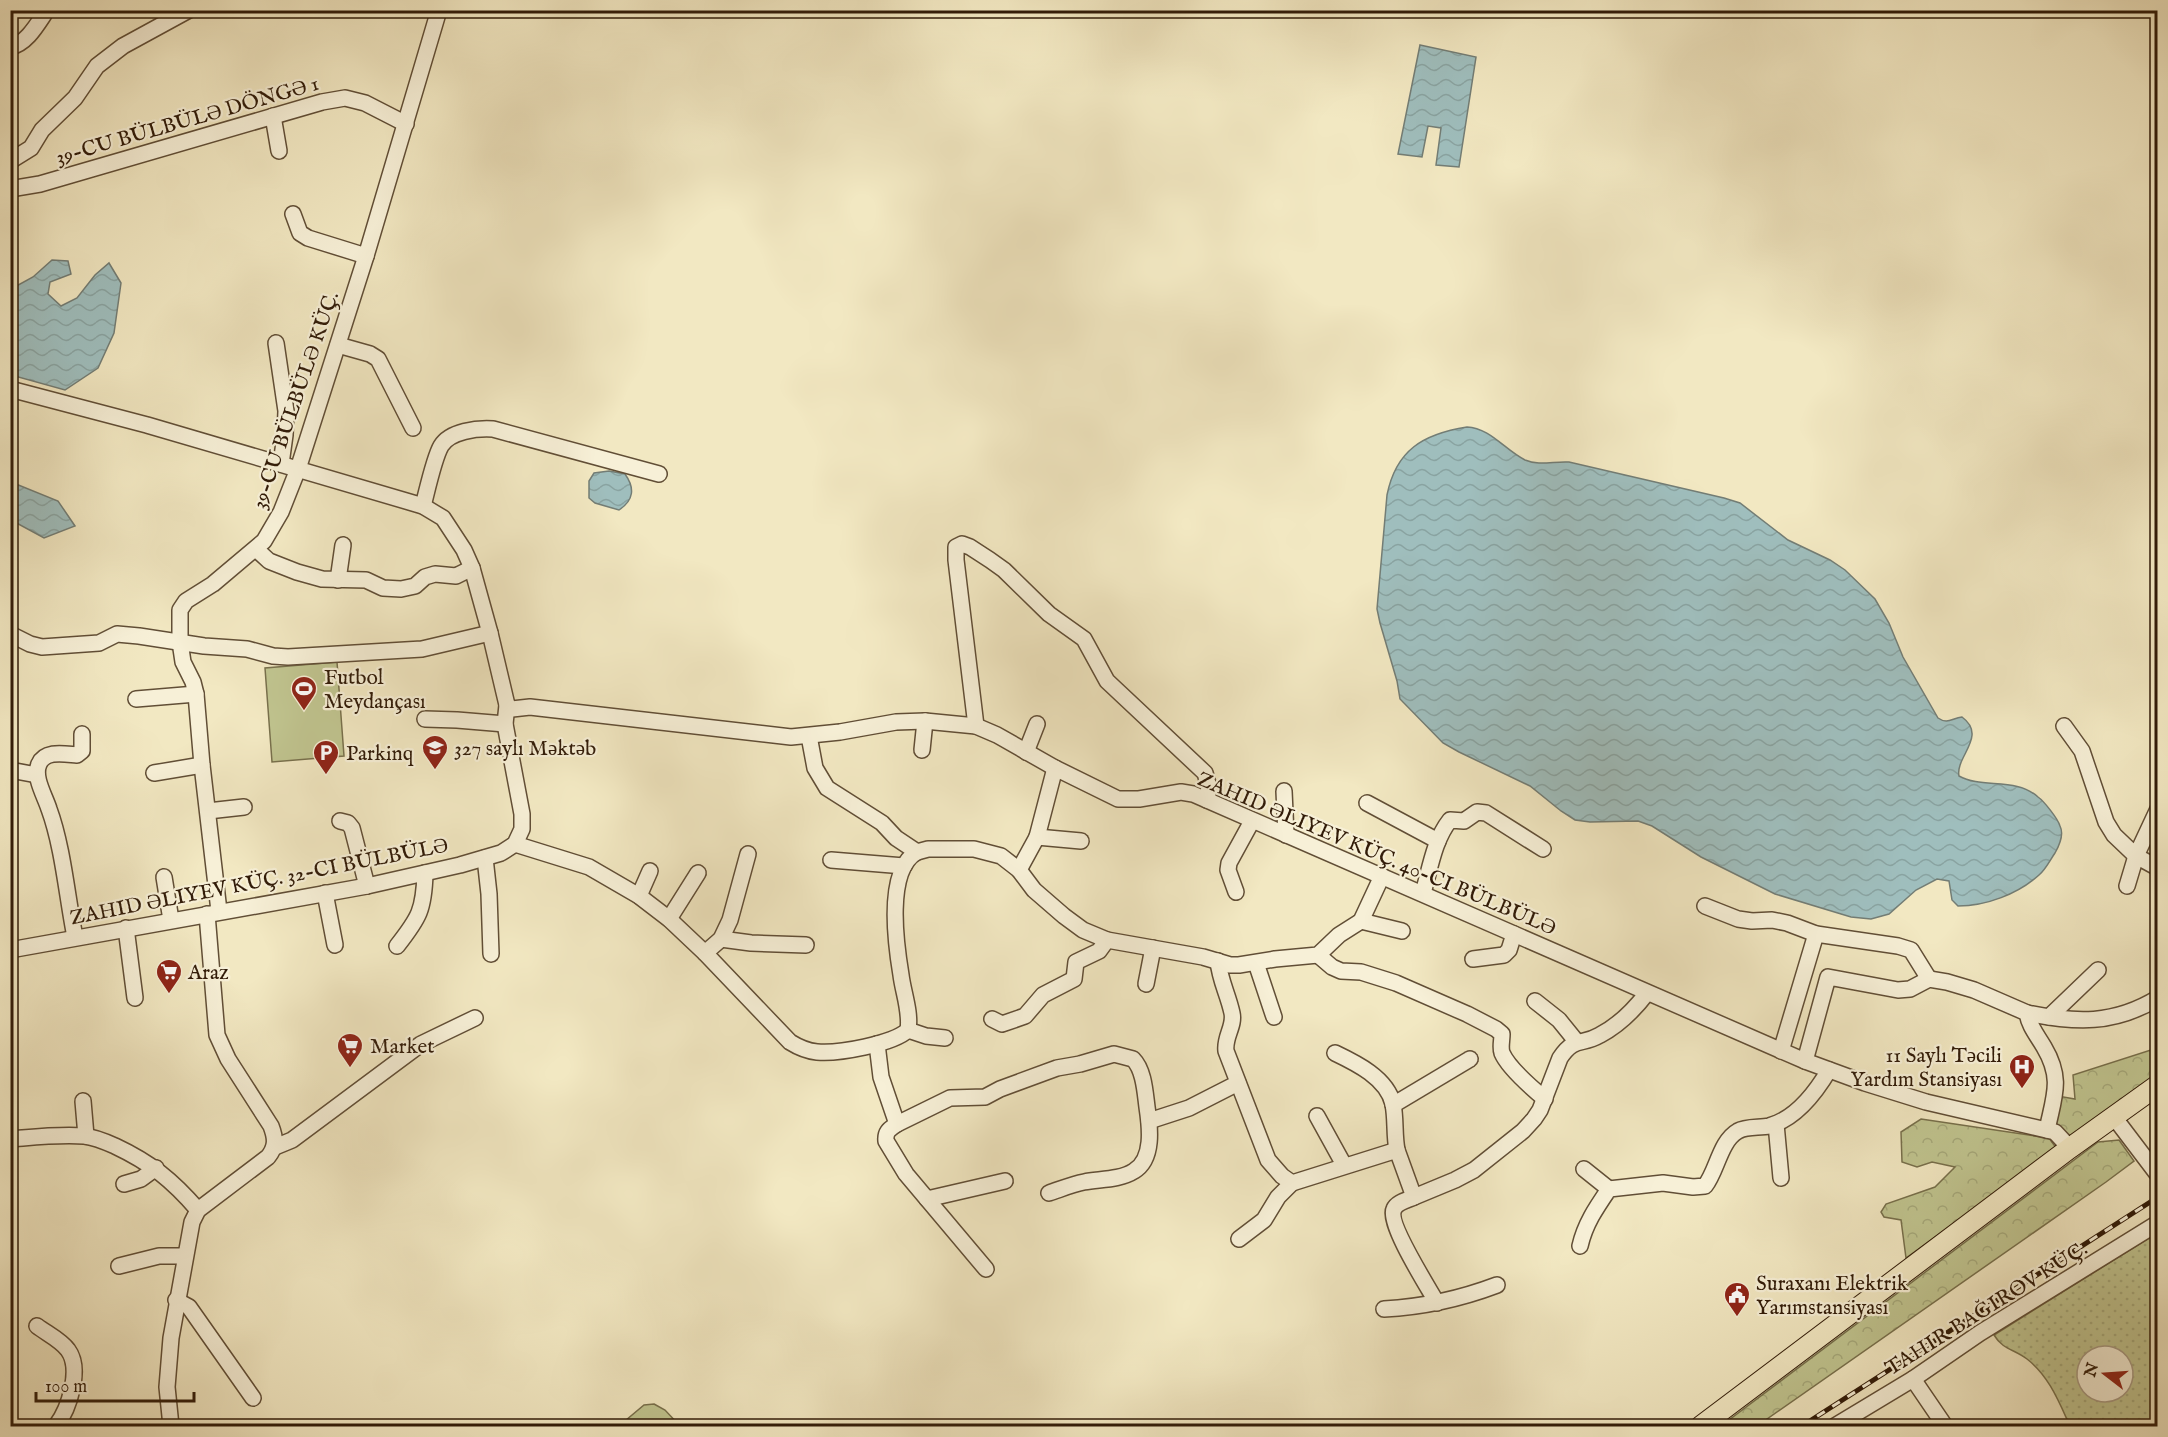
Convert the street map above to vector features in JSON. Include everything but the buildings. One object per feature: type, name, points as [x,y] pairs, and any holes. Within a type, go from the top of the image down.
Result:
[{"type":"main road","points":[[1701,1426],[2157,1085]]},
{"type":"street","points":[[10,47],[16,46],[30,34],[47,10]]},
{"type":"street","points":[[10,161],[31,148],[42,130],[75,98],[97,66],[123,46],[189,10]]},
{"type":"street","name":"39-CU BÜLBÜLƏ KÜÇ.","points":[[275,1147],[274,1134],[270,1126],[228,1059],[217,1035],[208,811],[196,694],[183,662],[180,642],[180,610],[182,605],[213,584],[255,549],[272,530],[298,469],[366,256],[440,10]]},
{"type":"street","name":"39-CU BÜLBÜLƏ DÖNGƏ 1","points":[[10,189],[40,184],[322,102],[345,98],[365,103],[406,124]]},
{"type":"street","points":[[273,116],[279,151]]},
{"type":"street","points":[[293,214],[300,233],[308,238],[366,256]]},
{"type":"street","points":[[276,343],[286,411],[281,464]]},
{"type":"street","points":[[338,345],[370,354],[378,359],[413,429]]},
{"type":"street","points":[[10,389],[147,425],[423,506],[437,513],[448,524],[472,568],[507,705],[505,724],[522,814],[522,829],[515,844],[589,867],[639,896],[669,919],[705,953],[780,1034],[798,1047],[819,1052],[877,1044],[902,1035],[908,1030]]},
{"type":"street","points":[[423,506],[441,446],[449,438],[478,428],[494,429],[658,474]]},
{"type":"street","points":[[338,580],[343,544]]},
{"type":"street","points":[[976,726],[956,560],[956,547],[962,544],[1004,570],[1049,614],[1084,639],[1107,681],[1205,773],[1209,788],[1207,801]]},
{"type":"street","points":[[255,549],[268,561],[322,579],[366,580],[383,588],[401,589],[415,585],[425,577],[435,574],[456,576],[472,568]]},
{"type":"street","points":[[10,634],[42,647],[99,643],[117,634],[204,646],[247,649],[273,656],[288,657],[422,649],[490,633]]},
{"type":"street","points":[[136,699],[196,694]]},
{"type":"street","points":[[507,705],[512,709],[530,707],[773,736],[809,736],[888,723],[925,722],[976,726],[1118,799],[1139,799],[1181,792],[1193,794],[1804,1061],[1926,1102],[2047,1130],[2062,1138],[2070,1148]]},
{"type":"street","points":[[425,719],[505,724]]},
{"type":"street","points":[[922,750],[925,722]]},
{"type":"street","points":[[1026,752],[1037,724]]},
{"type":"street","points":[[2064,726],[2082,751],[2106,822],[2114,836],[2136,856],[2157,868]]},
{"type":"street","points":[[75,937],[55,826],[37,775],[39,764],[45,757],[54,753],[77,755],[82,751],[82,734]]},
{"type":"street","points":[[809,736],[815,768],[827,788],[882,823],[896,838],[917,852]]},
{"type":"street","points":[[154,773],[202,765]]},
{"type":"street","points":[[1019,870],[1037,837],[1054,768]]},
{"type":"street","points":[[10,770],[37,775]]},
{"type":"street","points":[[1284,791],[1286,835]]},
{"type":"street","points":[[1367,803],[1438,842]]},
{"type":"street","points":[[208,811],[244,807]]},
{"type":"street","points":[[2127,886],[2136,856],[2157,809]]},
{"type":"street","points":[[1423,893],[1438,842],[1444,827],[1450,820],[1464,821],[1477,812],[1482,812],[1493,816],[1543,849]]},
{"type":"street","points":[[340,821],[348,823],[352,828],[367,886]]},
{"type":"street","points":[[1236,891],[1228,870],[1229,863],[1252,821]]},
{"type":"street","points":[[1037,837],[1081,841]]},
{"type":"street","name":"ZAHID ƏLIYEV KÜÇ. 32-CI BÜLBÜLƏ","points":[[10,950],[367,886],[485,858],[501,853],[515,844]]},
{"type":"street","points":[[908,1030],[908,1014],[897,948],[896,900],[898,881],[904,866],[910,856],[917,852],[928,849],[981,850],[1001,856],[1019,870],[1034,890],[1083,930],[1107,940],[1239,965],[1275,958],[1308,958],[1318,955],[1339,935],[1361,921],[1382,876]]},
{"type":"street","points":[[705,953],[721,939],[735,904],[748,854]]},
{"type":"street","points":[[485,858],[491,954]]},
{"type":"street","points":[[831,860],[904,866]]},
{"type":"street","points":[[639,896],[651,871]]},
{"type":"street","points":[[397,946],[417,921],[423,906],[425,873]]},
{"type":"street","points":[[669,919],[698,873]]},
{"type":"street","points":[[164,877],[171,920]]},
{"type":"street","points":[[325,893],[334,945]]},
{"type":"street","points":[[1705,906],[1738,919],[1772,920],[1816,934],[1911,950],[1929,980]]},
{"type":"street","points":[[1361,921],[1402,931]]},
{"type":"street","points":[[126,928],[135,998]]},
{"type":"street","points":[[1473,959],[1504,956],[1509,950],[1514,934]]},
{"type":"street","points":[[1780,1051],[1816,934]]},
{"type":"street","points":[[721,939],[751,943],[806,945]]},
{"type":"street","points":[[992,1019],[1002,1024],[1025,1016],[1043,995],[1074,979],[1076,962],[1099,951],[1107,940]]},
{"type":"street","points":[[1146,984],[1153,948]]},
{"type":"street","points":[[1318,955],[1332,967],[1341,971],[1361,972],[1396,983],[1496,1029],[1502,1034],[1502,1055],[1527,1084],[1545,1099]]},
{"type":"street","points":[[1218,961],[1220,978],[1232,1014],[1225,1045],[1268,1160],[1282,1176],[1293,1183]]},
{"type":"street","points":[[1256,963],[1274,1017]]},
{"type":"street","points":[[2049,1017],[2097,969]]},
{"type":"street","points":[[1804,1061],[1828,977],[1898,990],[1910,989],[1929,980],[1974,990],[2027,1012],[2071,1020],[2105,1020],[2124,1015],[2157,998]]},
{"type":"street","points":[[1437,1303],[1393,1221],[1392,1211],[1397,1205],[1474,1170],[1534,1119],[1545,1099],[1560,1058],[1570,1045],[1576,1041],[1589,1040],[1615,1026],[1634,1009],[1647,993]]},
{"type":"street","points":[[1536,1001],[1559,1020],[1576,1041]]},
{"type":"street","points":[[2027,1012],[2029,1024],[2049,1057],[2056,1075],[2047,1130]]},
{"type":"street","points":[[171,1426],[167,1387],[176,1300],[192,1222],[198,1210],[268,1157],[275,1147],[292,1140],[421,1044],[475,1018]]},
{"type":"street","points":[[908,1030],[926,1036],[945,1038]]},
{"type":"street","points":[[877,1044],[881,1077],[897,1124]]},
{"type":"street","points":[[1335,1053],[1360,1065],[1391,1097],[1397,1150],[1414,1197]]},
{"type":"street","points":[[986,1269],[906,1174],[886,1141],[885,1135],[888,1130],[950,1098],[985,1097],[1057,1068],[1114,1054],[1133,1059],[1137,1064],[1149,1121],[1149,1150],[1143,1162],[1135,1171],[1103,1180],[1082,1182],[1049,1193]]},
{"type":"street","points":[[1393,1105],[1470,1059]]},
{"type":"street","points":[[1584,1169],[1609,1189],[1663,1183],[1693,1187],[1705,1186],[1726,1145],[1738,1130],[1776,1124],[1784,1119],[1810,1096],[1829,1070]]},
{"type":"street","points":[[1149,1121],[1189,1108],[1238,1083]]},
{"type":"street","points":[[83,1101],[86,1136]]},
{"type":"street","points":[[1317,1116],[1344,1165]]},
{"type":"street","points":[[2114,1117],[2157,1175]]},
{"type":"street","points":[[1776,1124],[1781,1178]]},
{"type":"street","points":[[10,1139],[86,1136],[126,1152],[156,1168],[198,1210]]},
{"type":"street","points":[[1239,1239],[1264,1220],[1278,1197],[1293,1183],[1397,1150]]},
{"type":"street","points":[[124,1184],[141,1179],[156,1168]]},
{"type":"street","points":[[927,1199],[1005,1181]]},
{"type":"street","points":[[1580,1246],[1591,1215],[1609,1189]]},
{"type":"street","points":[[1835,1426],[1913,1379],[1980,1333],[2103,1259],[2157,1223]]},
{"type":"street","points":[[119,1266],[159,1256],[184,1256]]},
{"type":"street","points":[[1383,1309],[1437,1303],[1470,1295],[1497,1285]]},
{"type":"street","points":[[176,1300],[189,1307],[253,1398]]},
{"type":"street","points":[[37,1326],[69,1351],[73,1364],[70,1398],[56,1426]]},
{"type":"street","points":[[1913,1379],[1945,1426]]},
{"type":"green space","name":"Futbol Meydançası","points":[[337,662],[344,756],[272,762],[265,668]]},
{"type":"green space","points":[[2157,1048],[2157,1078],[2071,1138],[2051,1126],[2058,1096],[2075,1099],[2073,1075]]},
{"type":"green space","points":[[1921,1119],[2049,1138],[2057,1149],[1906,1258],[1901,1220],[1884,1217],[1881,1212],[1886,1204],[1935,1187],[1955,1167],[1932,1162],[1917,1167],[1902,1162],[1901,1132]]},
{"type":"green space","points":[[2119,1140],[2134,1161],[2106,1182],[1757,1426],[1721,1426],[2098,1142]]},
{"type":"green space","points":[[2157,1233],[2157,1426],[2070,1426],[2053,1390],[2041,1373],[2027,1359],[2001,1344],[1994,1335]]},
{"type":"green space","points":[[654,1404],[665,1410],[680,1426],[619,1426],[644,1405]]},
{"type":"water","points":[[1420,45],[1476,57],[1459,167],[1436,165],[1441,128],[1428,126],[1422,157],[1398,154]]},
{"type":"water","points":[[52,260],[68,261],[71,274],[50,282],[48,294],[61,306],[77,298],[95,275],[109,263],[121,283],[114,333],[98,368],[65,390],[11,375],[11,289],[33,277]]},
{"type":"water","points":[[1467,427],[1483,431],[1530,462],[1569,462],[1740,503],[1788,540],[1830,560],[1845,570],[1875,599],[1889,623],[1903,657],[1938,718],[1947,721],[1962,717],[1969,724],[1972,732],[1971,739],[1961,761],[1959,776],[1978,782],[2020,787],[2041,799],[2054,815],[2061,829],[2061,836],[2057,850],[2044,870],[2031,882],[2012,893],[1980,904],[1958,906],[1952,900],[1949,881],[1937,879],[1916,890],[1889,914],[1871,919],[1851,917],[1775,894],[1701,857],[1652,826],[1638,821],[1575,820],[1530,786],[1443,743],[1400,699],[1377,609],[1387,495],[1397,466],[1414,447],[1425,440],[1437,434]]},
{"type":"water","points":[[609,471],[625,474],[630,484],[630,498],[619,510],[595,503],[589,498],[589,481],[594,473]]},
{"type":"water","points":[[11,482],[58,501],[75,526],[44,538],[11,520]]},
{"type":"railway","points":[[1802,1426],[2158,1197]]},
{"type":"place","name":"Futbol Meydançası","points":[[304,712]]},
{"type":"place","name":"327 saylı Məktəb","points":[[435,771]]},
{"type":"place","name":"Parkinq","points":[[326,776]]},
{"type":"place","name":"Araz","points":[[169,995]]},
{"type":"place","name":"Market","points":[[350,1069]]},
{"type":"place","name":"11 Saylı Təcili Yardım Stansiyası","points":[[2022,1090]]},
{"type":"place","name":"Suraxanı Elektrik Yarımstansiyası","points":[[1737,1318]]}]
